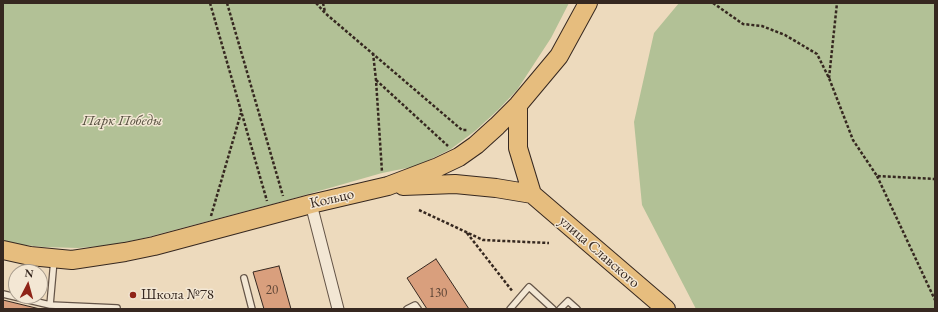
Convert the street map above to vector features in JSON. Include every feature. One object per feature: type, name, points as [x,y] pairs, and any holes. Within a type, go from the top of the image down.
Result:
[{"type":"main road","name":"Кольцо","points":[[3,250],[30,256],[72,260],[154,246],[311,204],[385,180],[438,167],[459,157],[476,145],[518,105],[559,56],[588,3]]},
{"type":"main road","points":[[385,180],[455,184],[496,188],[532,194],[518,148],[518,105]]},
{"type":"main road","name":"улица Славского","points":[[532,194],[659,305]]},
{"type":"street","points":[[311,204],[338,309]]},
{"type":"lane","points":[[50,305],[54,258]]},
{"type":"lane","points":[[244,278],[252,309]]},
{"type":"lane","points":[[510,309],[529,287],[553,309]]},
{"type":"lane","points":[[3,294],[50,305],[118,309]]},
{"type":"lane","points":[[560,309],[568,301],[577,309]]},
{"type":"lane","points":[[407,309],[416,305],[418,309]]},
{"type":"path","points":[[210,3],[268,205]]},
{"type":"path","points":[[227,3],[284,200]]},
{"type":"path","points":[[316,3],[325,13],[462,130],[468,130]]},
{"type":"path","points":[[323,3],[325,13]]},
{"type":"path","points":[[713,3],[743,24],[762,26],[785,34],[817,54],[829,78],[853,140],[877,176],[935,300]]},
{"type":"path","points":[[829,78],[837,3]]},
{"type":"path","points":[[373,53],[385,180]]},
{"type":"path","points":[[376,80],[451,149]]},
{"type":"path","points":[[210,220],[242,112]]},
{"type":"path","points":[[877,176],[935,179]]},
{"type":"path","points":[[419,210],[482,240],[549,244]]},
{"type":"path","points":[[466,232],[519,299]]},
{"type":"green space","name":"Парк Победы","points":[[3,3],[569,3],[551,38],[517,90],[475,131],[451,149],[417,166],[382,173],[144,238],[112,245],[78,248],[44,247],[14,244],[3,241]]},
{"type":"green space","points":[[679,3],[935,3],[935,309],[696,309],[642,205],[634,122],[654,33]]},
{"type":"building","points":[[436,259],[469,309],[427,309],[407,278]]},
{"type":"building","points":[[279,266],[291,309],[264,309],[253,272]]},
{"type":"building","points":[[3,300],[8,301],[8,304],[19,304],[40,309],[3,309]]},
{"type":"place","name":"Школа №78","points":[[133,295]]}]
